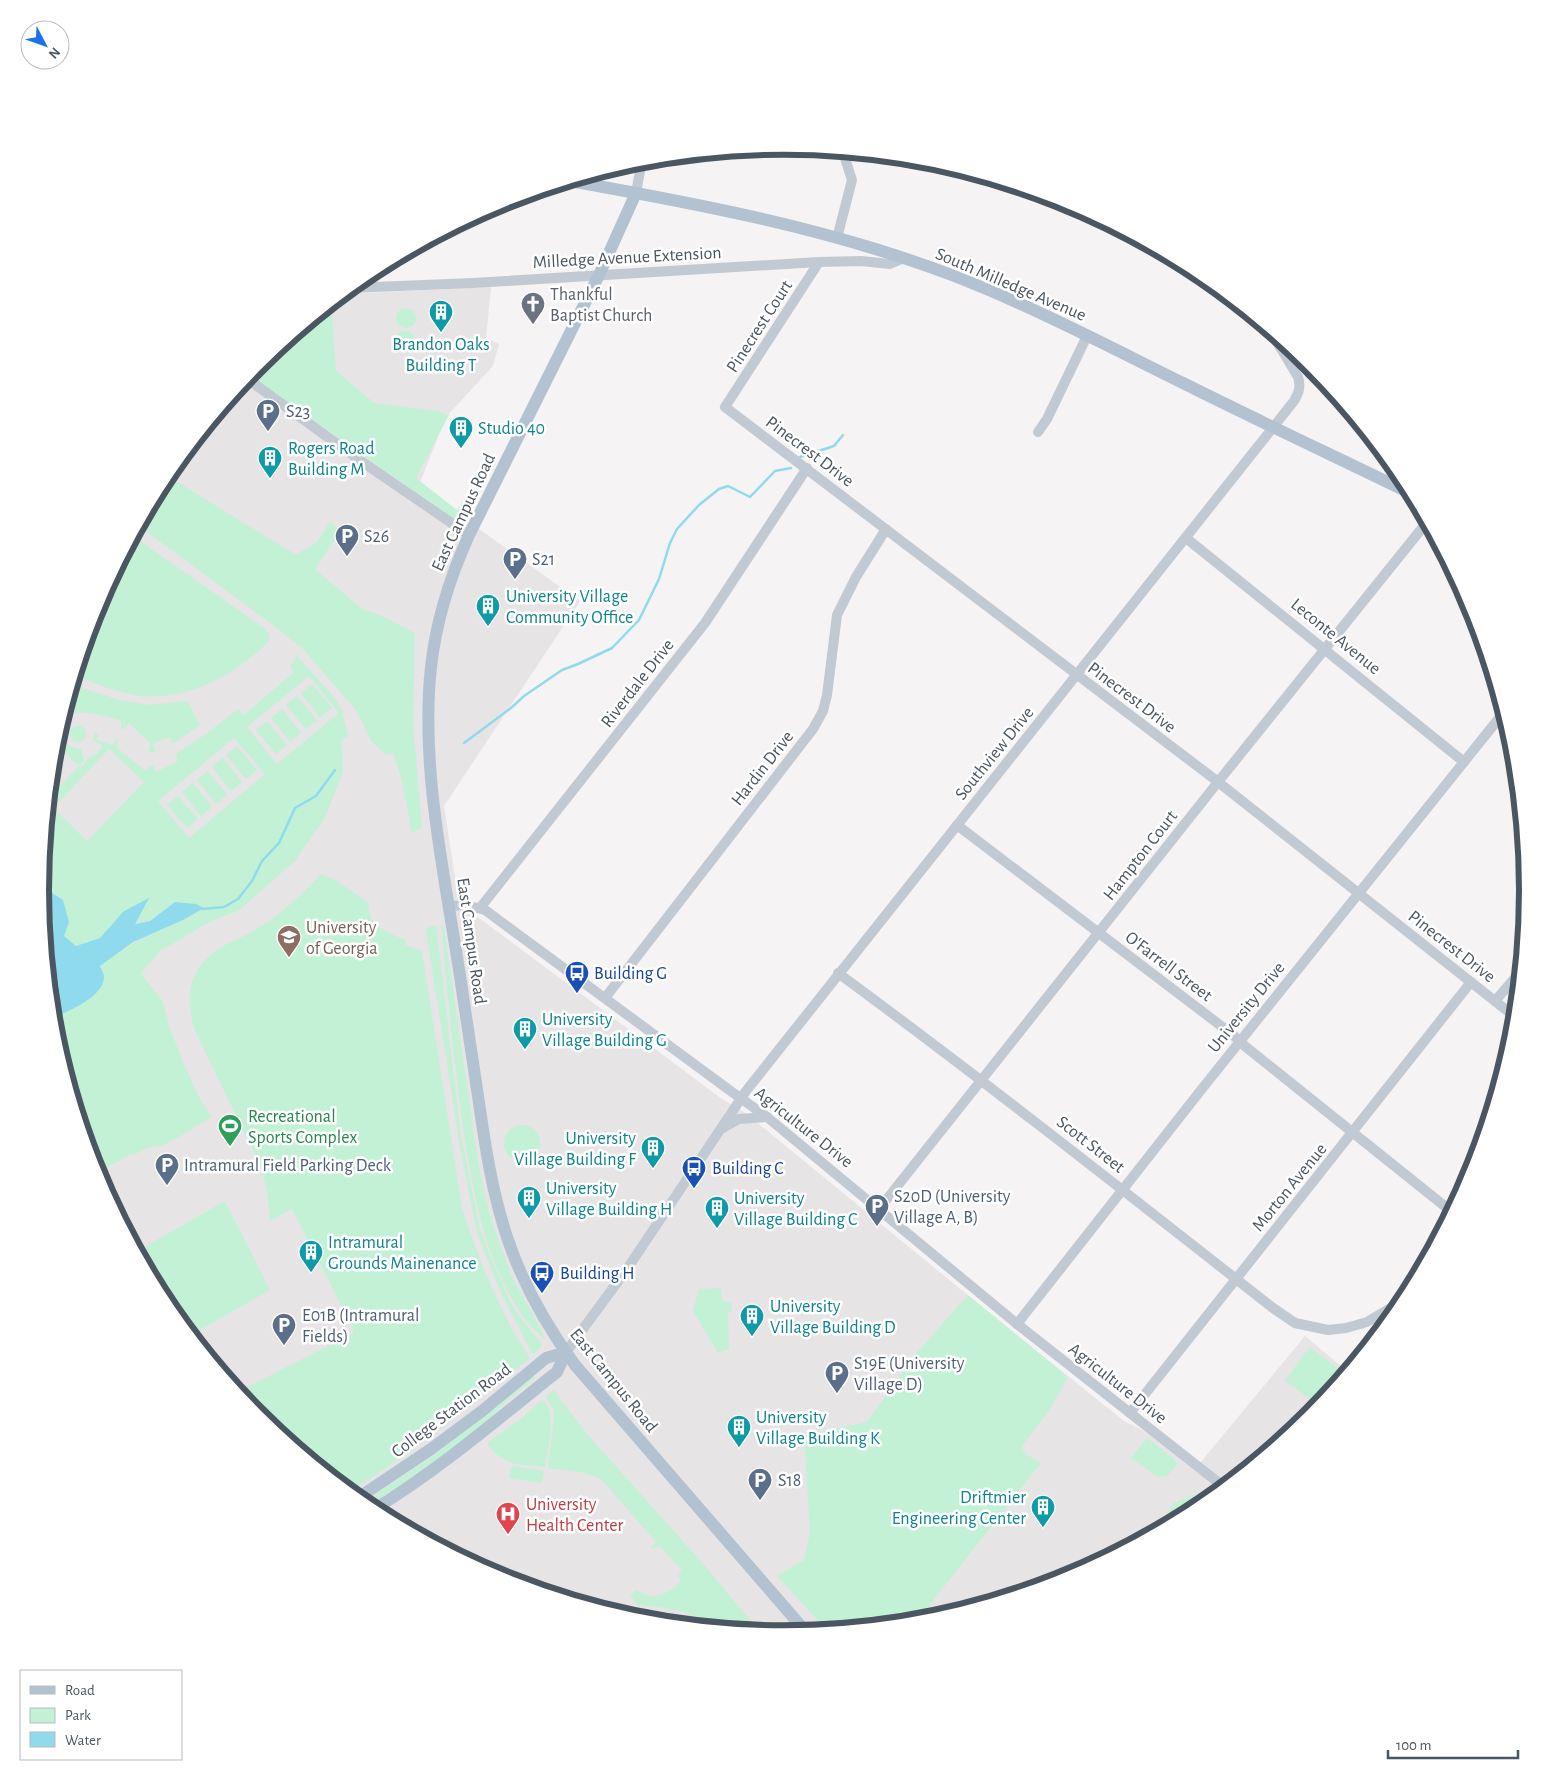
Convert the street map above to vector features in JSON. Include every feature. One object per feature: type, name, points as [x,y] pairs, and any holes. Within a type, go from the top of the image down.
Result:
[{"type":"main road","name":"South Milledge Avenue","points":[[583,183],[740,212],[837,238],[904,258],[948,274],[1003,296],[1399,488]]},
{"type":"main road","name":"East Campus Road","points":[[636,192],[599,275],[468,534],[451,575],[439,621],[430,674],[428,734],[437,827],[492,1186],[508,1242],[518,1266],[534,1299],[566,1352],[595,1390],[800,1625]]},
{"type":"main road","name":"College Station Road","points":[[365,1493],[431,1449],[482,1411],[546,1358],[566,1352]]},
{"type":"main road","name":"College Station Road","points":[[381,1504],[431,1471],[486,1430],[553,1376],[566,1352]]},
{"type":"street","points":[[837,238],[852,180],[845,157]]},
{"type":"street","points":[[636,192],[640,169]]},
{"type":"street","name":"Milledge Avenue Extension","points":[[364,287],[819,262],[861,261],[890,264],[904,258]]},
{"type":"street","name":"Pinecrest Court","points":[[726,407],[819,262]]},
{"type":"street","points":[[1038,432],[1047,419],[1087,336]]},
{"type":"street","name":"Southview Drive","points":[[740,1098],[838,972],[1186,538],[1272,427],[1283,417],[1294,401],[1300,385],[1298,377],[1281,348]]},
{"type":"street","points":[[252,382],[358,459],[468,534]]},
{"type":"street","name":"Pinecrest Drive","points":[[726,407],[1218,782],[1509,1011]]},
{"type":"street","name":"Riverdale Drive","points":[[480,908],[706,623],[806,468]]},
{"type":"street","name":"Hampton Court","points":[[879,1209],[1423,527]]},
{"type":"street","name":"Hardin Drive","points":[[605,998],[813,729],[828,696],[837,615],[856,577],[886,529]]},
{"type":"street","name":"Leconte Avenue","points":[[1186,538],[1325,648],[1464,762]]},
{"type":"street","name":"University Drive","points":[[1017,1324],[1122,1188],[1498,719]]},
{"type":"street","name":"O'Farrell Street","points":[[957,825],[1240,1041],[1446,1208]]},
{"type":"street","name":"Agriculture Drive","points":[[449,906],[465,905],[485,910],[767,1117],[1017,1324],[1218,1482]]},
{"type":"street","name":"Scott Street","points":[[838,972],[982,1080],[1295,1323],[1328,1330],[1346,1328],[1367,1322],[1386,1311]]},
{"type":"street","points":[[1495,1001],[1514,979]]},
{"type":"street","name":"Morton Avenue","points":[[1130,1413],[1471,982]]},
{"type":"street","name":"College Station Road","points":[[566,1352],[627,1269],[740,1098]]},
{"type":"street","points":[[718,1131],[739,1119],[767,1117]]},
{"type":"shaded area","name":"University of Georgia","points":[[491,287],[486,338],[499,344],[493,366],[446,417],[419,485],[461,518],[580,601],[444,806],[459,903],[722,1099],[743,1111],[1124,1421],[1183,1450],[1200,1463],[1305,1336],[1343,1368],[1304,1410],[1269,1443],[1232,1473],[1152,1527],[1109,1549],[1065,1569],[1020,1586],[974,1600],[880,1619],[832,1624],[736,1624],[688,1619],[594,1600],[548,1586],[503,1569],[416,1527],[336,1473],[299,1443],[231,1375],[201,1338],[147,1258],[125,1215],[105,1171],[88,1126],[74,1080],[55,986],[50,938],[50,842],[55,794],[74,700],[88,654],[105,609],[147,522],[201,442],[231,405],[299,337],[355,293]]},
{"type":"green space","points":[[406,308],[413,311],[416,318],[413,325],[406,328],[399,325],[396,318],[399,311]]},
{"type":"green space","points":[[328,314],[332,316],[336,371],[374,403],[437,411],[449,415],[416,478],[457,510],[464,500],[474,502],[464,522],[459,523],[255,379],[299,337]]},
{"type":"green space","points":[[405,331],[412,334],[415,341],[412,348],[405,351],[398,348],[395,341],[398,334]]},
{"type":"green space","points":[[174,480],[296,555],[317,542],[330,522],[340,531],[315,569],[362,609],[382,616],[415,633],[413,725],[422,827],[412,833],[402,781],[393,753],[386,755],[371,741],[356,710],[303,649],[143,529]]},
{"type":"green space","points":[[138,540],[264,628],[270,635],[268,642],[241,665],[226,675],[194,689],[176,694],[141,696],[108,688],[81,678],[105,609]]},
{"type":"green space","points":[[296,655],[335,698],[342,711],[348,736],[341,740],[343,772],[325,817],[295,861],[238,911],[213,920],[160,951],[141,973],[163,1002],[170,1029],[183,1062],[198,1095],[211,1117],[171,1141],[146,1148],[136,1154],[131,1154],[104,1169],[88,1126],[74,1080],[55,986],[50,938],[50,842],[53,808],[87,841],[144,782],[109,749],[54,807],[56,790],[79,766],[82,767],[88,758],[97,754],[103,746],[93,740],[95,733],[98,735],[97,740],[113,745],[116,739],[119,739],[116,747],[146,771],[150,766],[153,766],[156,772],[178,761],[177,753],[206,734],[238,709],[244,715],[294,672],[290,666],[295,660]],"holes":[[[309,676],[339,713],[277,764],[247,727]],[[234,738],[265,774],[189,838],[158,801]],[[148,899],[134,924],[150,921],[175,902],[204,908],[124,949],[124,911]]]},
{"type":"green space","points":[[312,684],[332,708],[320,717],[301,693]]},
{"type":"green space","points":[[78,687],[120,700],[150,705],[187,701],[200,725],[174,743],[169,737],[153,744],[156,751],[152,753],[148,750],[151,744],[129,723],[124,729],[121,729],[121,720],[99,715],[71,714]]},
{"type":"green space","points":[[297,696],[317,720],[306,729],[286,705]]},
{"type":"green space","points":[[282,709],[301,733],[290,742],[271,718]]},
{"type":"green space","points":[[267,721],[287,745],[276,754],[256,730]]},
{"type":"green space","points":[[78,726],[84,728],[86,734],[84,740],[78,742],[72,740],[70,734],[72,728]]},
{"type":"green space","points":[[65,740],[69,745],[81,749],[84,760],[78,765],[62,750]]},
{"type":"green space","points":[[237,746],[257,770],[246,779],[226,755]]},
{"type":"green space","points":[[223,758],[242,782],[231,791],[212,767]]},
{"type":"green space","points":[[208,771],[227,795],[216,804],[197,780]]},
{"type":"green space","points":[[193,783],[212,807],[201,816],[182,792]]},
{"type":"green space","points":[[178,796],[198,819],[187,828],[167,805]]},
{"type":"green space","points":[[321,874],[335,880],[369,903],[370,917],[378,926],[405,940],[406,945],[422,951],[462,1208],[475,1247],[499,1304],[530,1358],[442,1428],[397,1461],[356,1487],[299,1443],[244,1389],[353,1333],[353,1328],[292,1209],[270,1221],[267,1189],[259,1163],[196,1033],[190,1009],[190,997],[195,975],[209,956],[275,917]]},
{"type":"green space","points":[[436,925],[461,1136],[479,1225],[509,1299],[516,1312],[542,1344],[533,1355],[501,1293],[478,1236],[461,1154],[426,930]]},
{"type":"green space","points":[[441,925],[444,927],[484,1193],[494,1228],[512,1277],[543,1333],[544,1339],[523,1316],[506,1288],[492,1256],[473,1187],[462,1119]]},
{"type":"green space","points":[[522,1125],[535,1130],[540,1143],[535,1156],[522,1161],[509,1156],[504,1143],[509,1130]]},
{"type":"green space","points":[[225,1201],[270,1290],[197,1332],[142,1248]]},
{"type":"green space","points":[[721,1288],[722,1301],[731,1303],[732,1310],[728,1313],[729,1349],[718,1353],[693,1311],[699,1289]]},
{"type":"green space","points":[[968,1295],[1068,1377],[1050,1409],[1021,1447],[1027,1455],[1041,1463],[925,1611],[880,1619],[822,1624],[777,1576],[804,1560],[810,1532],[804,1436],[867,1422],[915,1355]]},
{"type":"green space","points":[[1310,1347],[1341,1371],[1312,1401],[1285,1380]]},
{"type":"green space","points":[[533,1375],[535,1378],[508,1400],[489,1419],[426,1468],[376,1501],[371,1498],[434,1455]]},
{"type":"green space","points":[[554,1390],[586,1433],[704,1565],[754,1624],[701,1620],[684,1612],[638,1605],[630,1595],[637,1590],[643,1594],[655,1596],[666,1593],[681,1581],[678,1576],[682,1570],[659,1545],[652,1549],[651,1547],[656,1542],[603,1481],[584,1473],[548,1468],[554,1418],[553,1409],[546,1397]]},
{"type":"green space","points":[[542,1400],[547,1405],[551,1422],[545,1467],[520,1465],[507,1461],[488,1445],[488,1442],[522,1418]]},
{"type":"green space","points":[[1147,1438],[1174,1459],[1177,1464],[1167,1476],[1158,1477],[1131,1458]]},
{"type":"green space","points":[[513,1466],[544,1471],[542,1483],[509,1478]]},
{"type":"green space","points":[[1195,1495],[1198,1496],[1162,1521],[1174,1503]]},
{"type":"water","points":[[49,891],[63,900],[69,922],[64,936],[76,946],[100,938],[124,911],[149,898],[135,924],[150,921],[175,902],[196,904],[204,908],[183,920],[133,942],[100,966],[104,977],[98,991],[76,1007],[60,1015],[50,938]]},
{"type":"waterway","points":[[800,457],[834,446],[843,435]]},
{"type":"waterway","points":[[464,743],[524,696],[562,670],[612,648],[639,620],[659,579],[670,543],[677,529],[699,505],[719,489],[728,486],[750,497],[775,471],[791,468]]},
{"type":"waterway","points":[[202,909],[224,907],[238,899],[252,881],[262,861],[279,843],[295,808],[316,796],[335,770]]},
{"type":"place","name":"Thankful Baptist Church","points":[[533,325]]},
{"type":"place","name":"Brandon Oaks Building T","points":[[441,333]]},
{"type":"place","name":"S23","points":[[268,432]]},
{"type":"place","name":"Studio 40","points":[[461,449]]},
{"type":"place","name":"Rogers Road Building M","points":[[270,479]]},
{"type":"place","name":"S26","points":[[347,557]]},
{"type":"place","name":"S21","points":[[515,580]]},
{"type":"place","name":"University Village Community Office","points":[[488,627]]},
{"type":"place","name":"University of Georgia","points":[[289,958]]},
{"type":"place","name":"Building G","points":[[577,994]]},
{"type":"place","name":"University Village Building G","points":[[525,1050]]},
{"type":"place","name":"Recreational Sports Complex","points":[[230,1147]]},
{"type":"place","name":"University Village Building F","points":[[653,1169]]},
{"type":"place","name":"Intramural Field Parking Deck","points":[[167,1186]]},
{"type":"place","name":"Building C","points":[[694,1189]]},
{"type":"place","name":"University Village Building H","points":[[529,1219]]},
{"type":"place","name":"S20D (University Village A, B)","points":[[877,1227]]},
{"type":"place","name":"University Village Building C","points":[[717,1229]]},
{"type":"place","name":"Intramural Grounds Mainenance","points":[[311,1273]]},
{"type":"place","name":"Building H","points":[[542,1294]]},
{"type":"place","name":"University Village Building D","points":[[752,1337]]},
{"type":"place","name":"E01B (Intramural Fields)","points":[[284,1346]]},
{"type":"place","name":"S19E (University Village D)","points":[[837,1394]]},
{"type":"place","name":"University Village Building K","points":[[739,1448]]},
{"type":"place","name":"S18","points":[[760,1501]]},
{"type":"place","name":"Driftmier Engineering Center","points":[[1043,1528]]},
{"type":"place","name":"University Health Center","points":[[508,1535]]}]
